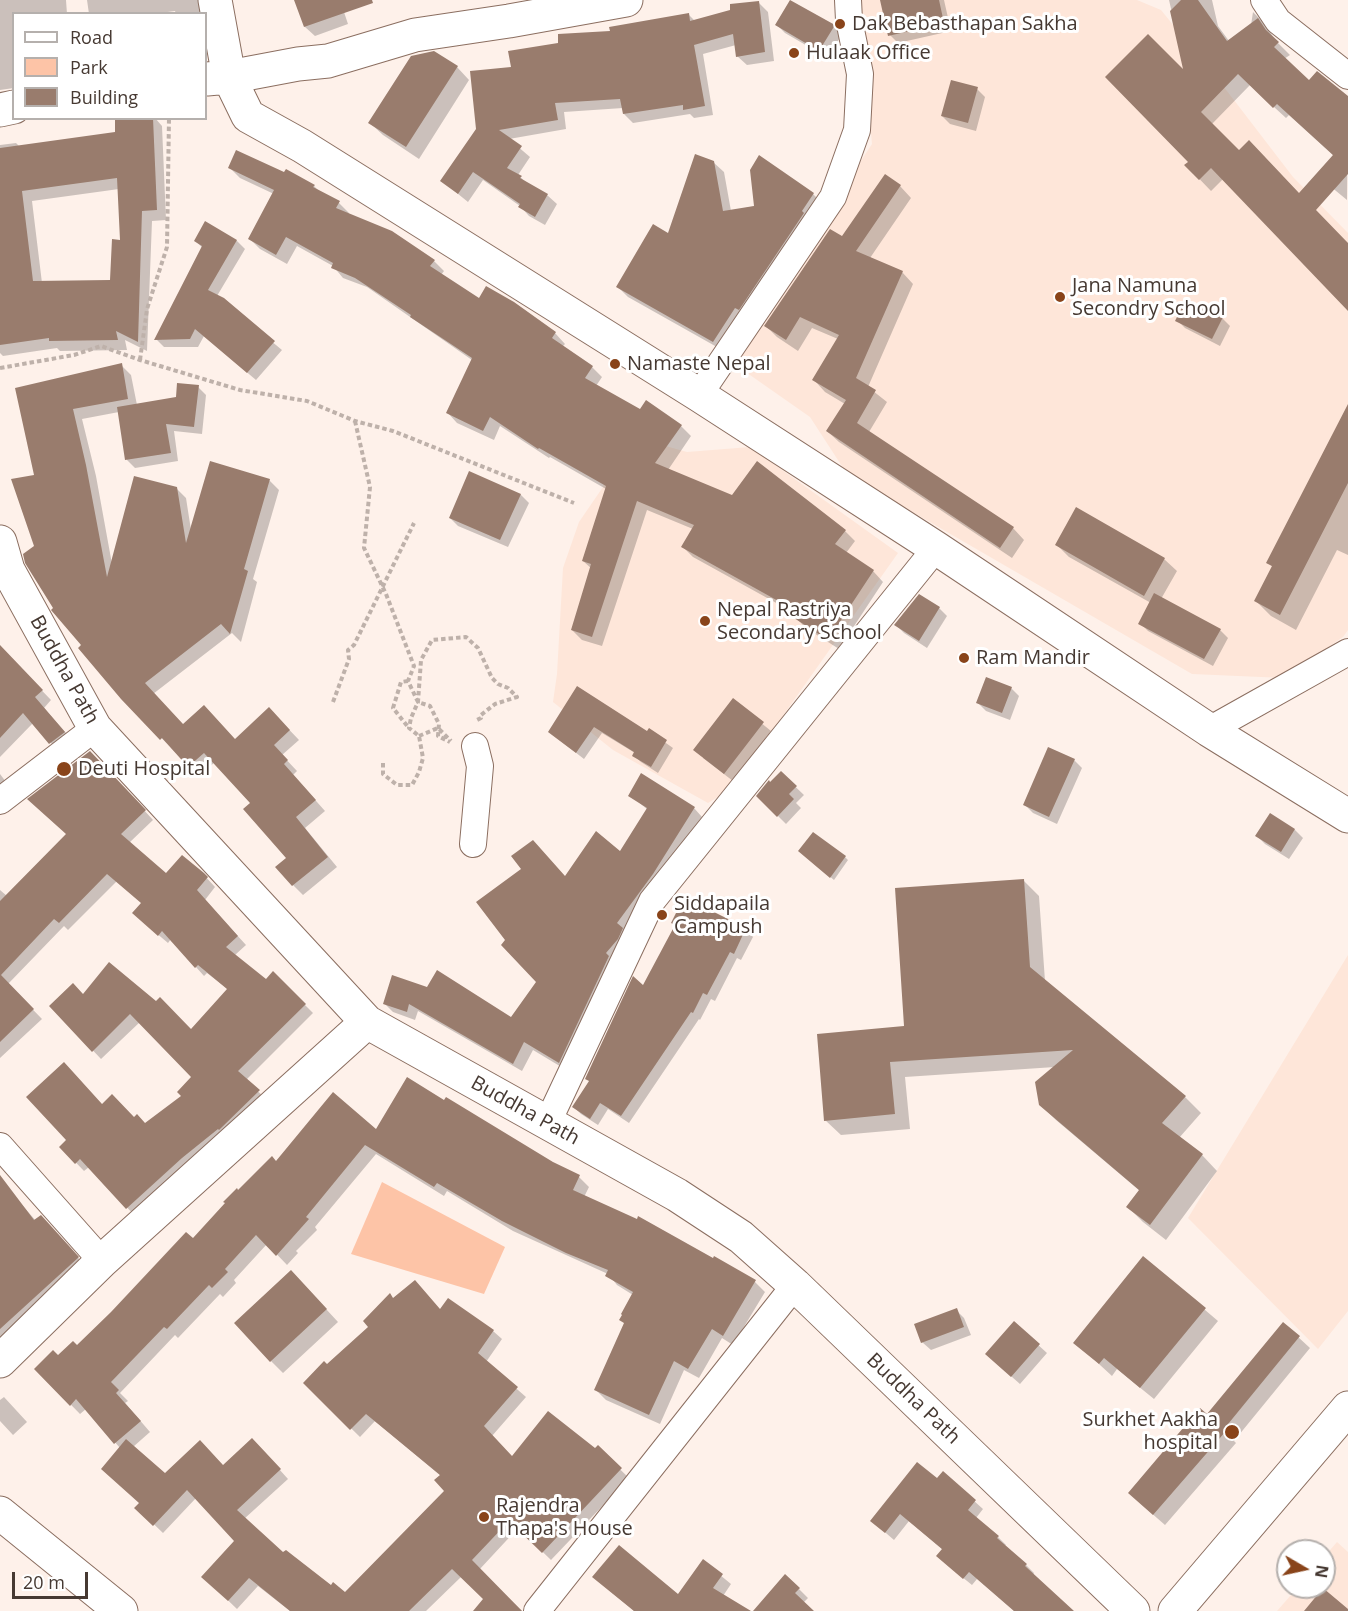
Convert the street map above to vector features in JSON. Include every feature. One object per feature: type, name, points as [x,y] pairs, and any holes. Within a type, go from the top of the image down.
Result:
[{"type":"street","points":[[215,0],[217,78],[248,116],[302,146],[699,395],[936,548],[1209,730],[1348,816]]},
{"type":"street","points":[[217,78],[328,61],[415,35],[626,0]]},
{"type":"street","points":[[699,395],[833,197],[857,130],[860,74],[849,20],[848,0]]},
{"type":"street","points":[[1264,0],[1278,21],[1348,76]]},
{"type":"street","points":[[547,1124],[652,901],[936,548]]},
{"type":"street","name":"Buddha Path","points":[[3,563],[94,728],[367,1022],[677,1195],[741,1237],[795,1285],[1133,1611]]},
{"type":"street","points":[[1209,730],[1348,652]]},
{"type":"street","points":[[0,801],[94,728]]},
{"type":"street","points":[[473,844],[480,766],[475,746]]},
{"type":"street","points":[[0,1362],[102,1261],[367,1022]]},
{"type":"street","points":[[0,1146],[102,1261]]},
{"type":"street","points":[[537,1611],[795,1285]]},
{"type":"street","points":[[1175,1611],[1348,1408]]},
{"type":"street","points":[[0,1513],[121,1611]]},
{"type":"path","points":[[140,360],[147,309],[166,247],[169,120]]},
{"type":"path","points":[[0,368],[74,355],[101,346],[240,390],[307,401],[355,421],[393,431],[574,503]]},
{"type":"path","points":[[355,421],[370,487],[364,548],[414,666],[408,681],[418,702],[430,706],[439,724],[438,736],[456,746],[475,746]]},
{"type":"path","points":[[333,702],[350,659],[348,650],[354,645],[414,523]]},
{"type":"path","points":[[409,728],[418,702],[421,660],[432,640],[466,637],[478,648],[492,678],[517,697]]},
{"type":"path","points":[[383,763],[383,774],[397,785],[412,786],[423,758],[419,736],[409,728],[393,708],[401,682],[408,681]]},
{"type":"shaded area","name":"Jana Namuna Secondry School","points":[[859,0],[1137,0],[1161,10],[1293,177],[1348,233],[1348,630],[1343,637],[1284,678],[1192,674],[847,474],[810,417],[730,361],[872,144]]},
{"type":"shaded area","name":"Nepal Rastriya Secondary School","points":[[620,433],[687,452],[750,447],[898,553],[731,789],[708,803],[613,750],[553,702],[557,674],[563,568],[579,522],[603,487]]},
{"type":"shaded area","points":[[1348,955],[1348,1311],[1318,1349],[1188,1218]]},
{"type":"shaded area","points":[[1336,1543],[1348,1552],[1348,1611],[1277,1611],[1288,1599],[1336,1599]]},
{"type":"green space","points":[[382,1182],[505,1247],[484,1294],[351,1254]]},
{"type":"building","points":[[294,0],[372,0],[373,3],[304,27]]},
{"type":"building","points":[[790,0],[835,25],[819,51],[775,25]]},
{"type":"building","points":[[880,0],[939,0],[944,23],[888,36]]},
{"type":"building","points":[[1181,0],[1198,0],[1227,41],[1258,18],[1266,30],[1279,42],[1274,47],[1309,80],[1317,71],[1348,96],[1348,174],[1316,210],[1348,243],[1348,311],[1211,168],[1199,180],[1184,165],[1188,162],[1105,77],[1148,34],[1183,69],[1170,11]],"holes":[[[1238,74],[1273,108],[1277,104],[1333,155],[1299,193],[1249,140],[1239,150],[1201,112]]]},
{"type":"building","points":[[759,1],[765,52],[736,57],[733,34],[694,45],[705,106],[683,110],[683,105],[623,114],[620,99],[555,103],[558,120],[499,130],[522,146],[507,168],[548,194],[535,217],[518,207],[520,204],[473,172],[458,194],[440,181],[476,129],[470,71],[511,67],[508,51],[558,43],[558,34],[610,31],[609,27],[689,13],[690,21],[730,10],[730,4]]},
{"type":"building","points":[[434,51],[458,66],[406,147],[368,123],[411,56]]},
{"type":"building","points":[[951,80],[978,87],[968,123],[941,116]]},
{"type":"building","points":[[115,120],[153,120],[157,210],[142,211],[138,342],[116,331],[118,340],[49,341],[49,338],[0,345],[0,148],[115,132]],"holes":[[[117,178],[120,240],[112,239],[110,280],[33,281],[22,191]]]},
{"type":"building","points":[[236,150],[284,172],[286,169],[340,201],[336,208],[392,231],[435,260],[430,266],[479,298],[486,286],[514,302],[556,332],[552,338],[593,366],[585,378],[640,409],[646,400],[682,425],[655,463],[732,495],[757,461],[846,530],[835,544],[874,570],[828,640],[794,618],[798,612],[681,547],[694,525],[637,501],[592,637],[571,630],[591,564],[582,561],[606,486],[538,449],[490,417],[483,431],[446,413],[472,358],[355,278],[331,268],[333,263],[286,237],[276,255],[248,239],[274,190],[228,168]]},
{"type":"building","points":[[695,154],[714,161],[723,211],[754,206],[750,170],[759,155],[814,193],[802,211],[804,213],[739,310],[735,308],[713,342],[616,287],[653,224],[668,233]]},
{"type":"building","points":[[885,174],[901,185],[856,251],[903,271],[856,378],[876,390],[857,423],[1014,527],[1000,548],[826,431],[846,400],[812,380],[839,335],[800,317],[786,340],[764,326],[830,229],[842,236]]},
{"type":"building","points":[[205,221],[237,240],[208,290],[224,298],[275,341],[247,373],[195,329],[190,339],[154,340],[202,246],[194,241]]},
{"type":"building","points":[[1186,299],[1223,317],[1212,339],[1175,321]]},
{"type":"building","points":[[122,363],[128,399],[73,409],[107,577],[134,476],[177,487],[186,543],[210,461],[270,479],[244,569],[248,571],[230,634],[221,624],[145,683],[183,724],[204,705],[235,739],[269,707],[290,730],[274,745],[288,760],[284,764],[316,800],[296,817],[328,857],[292,886],[275,867],[286,858],[243,809],[250,803],[204,753],[188,767],[162,738],[160,740],[121,699],[78,648],[81,645],[51,610],[53,608],[25,563],[23,554],[34,546],[11,479],[34,475],[15,388]]},
{"type":"building","points":[[177,383],[199,385],[194,427],[166,424],[171,453],[125,460],[117,407],[176,397]]},
{"type":"building","points":[[1348,404],[1348,483],[1280,615],[1254,601],[1272,566],[1266,563]]},
{"type":"building","points":[[469,471],[521,494],[500,540],[449,518]]},
{"type":"building","points":[[1076,507],[1165,558],[1144,596],[1055,545]]},
{"type":"building","points":[[1154,593],[1221,629],[1204,659],[1138,624]]},
{"type":"building","points":[[919,594],[940,607],[919,641],[894,625]]},
{"type":"building","points":[[0,645],[43,690],[35,697],[65,732],[49,744],[23,713],[0,738]]},
{"type":"building","points":[[986,677],[1012,687],[1002,713],[976,703]]},
{"type":"building","points":[[577,686],[647,731],[649,728],[667,740],[651,767],[632,756],[634,752],[594,727],[576,753],[548,732]]},
{"type":"building","points":[[733,698],[764,722],[724,774],[693,750]]},
{"type":"building","points":[[1048,747],[1075,759],[1049,817],[1023,805]]},
{"type":"building","points":[[90,751],[146,810],[121,834],[166,873],[182,855],[204,873],[208,877],[197,890],[238,936],[226,947],[266,979],[273,971],[306,1004],[238,1071],[260,1090],[219,1130],[182,1158],[126,1209],[80,1159],[75,1164],[59,1147],[66,1140],[26,1097],[64,1062],[102,1104],[112,1094],[134,1117],[137,1114],[145,1123],[181,1096],[177,1092],[191,1077],[130,1014],[92,1052],[49,1006],[73,983],[83,994],[109,962],[156,1001],[160,997],[191,1029],[227,989],[198,965],[195,968],[162,931],[158,936],[132,913],[141,903],[107,874],[59,923],[54,919],[1,975],[34,1009],[0,1042],[0,901],[66,834],[27,799]]},
{"type":"building","points":[[781,771],[797,786],[789,794],[794,799],[777,817],[756,796],[769,780],[770,782]]},
{"type":"building","points":[[641,773],[695,807],[653,874],[617,923],[623,928],[618,939],[606,953],[609,956],[559,1063],[524,1042],[513,1064],[409,1004],[407,1012],[383,1004],[392,975],[427,987],[437,970],[511,1017],[536,982],[501,945],[505,940],[476,902],[521,869],[511,856],[533,840],[565,876],[596,831],[620,851],[647,808],[628,796]]},
{"type":"building","points":[[1270,813],[1295,829],[1281,852],[1255,836]]},
{"type":"building","points":[[813,832],[846,856],[830,878],[798,851]]},
{"type":"building","points":[[1024,879],[1030,967],[1186,1096],[1162,1123],[1203,1154],[1150,1225],[1126,1207],[1139,1190],[1039,1105],[1035,1082],[1073,1050],[890,1062],[895,1114],[824,1121],[817,1034],[904,1026],[895,888]]},
{"type":"building","points":[[684,897],[746,928],[734,954],[730,952],[707,995],[703,993],[693,1013],[691,1012],[621,1116],[600,1103],[590,1119],[572,1107],[589,1081],[585,1079],[633,976],[643,985],[675,925],[671,923]]},
{"type":"building","points":[[407,1077],[444,1100],[446,1097],[553,1162],[580,1175],[573,1190],[637,1219],[638,1216],[756,1280],[723,1336],[712,1329],[688,1369],[674,1361],[649,1415],[594,1390],[624,1323],[619,1320],[633,1292],[605,1276],[608,1270],[566,1253],[502,1221],[437,1183],[434,1187],[365,1145],[306,1217],[309,1219],[276,1256],[256,1235],[225,1269],[228,1272],[212,1288],[209,1285],[167,1329],[164,1327],[111,1382],[119,1390],[116,1393],[141,1421],[114,1444],[76,1399],[70,1406],[34,1369],[53,1350],[58,1355],[73,1341],[77,1345],[186,1232],[193,1238],[237,1188],[238,1190],[272,1156],[276,1161],[333,1092],[376,1129]]},
{"type":"building","points":[[0,1175],[34,1220],[41,1215],[79,1257],[0,1329]]},
{"type":"building","points":[[1143,1256],[1206,1308],[1140,1388],[1104,1358],[1099,1364],[1073,1343]]},
{"type":"building","points":[[291,1270],[327,1309],[270,1362],[234,1323]]},
{"type":"building","points":[[415,1280],[440,1309],[448,1298],[494,1330],[478,1353],[518,1387],[484,1426],[512,1456],[548,1411],[595,1448],[598,1445],[622,1468],[542,1553],[509,1521],[472,1560],[522,1611],[473,1611],[483,1599],[452,1569],[409,1611],[290,1611],[249,1578],[228,1601],[201,1577],[234,1541],[187,1490],[153,1526],[134,1508],[139,1503],[101,1469],[126,1439],[165,1473],[200,1440],[223,1465],[252,1438],[281,1469],[237,1510],[283,1552],[286,1550],[331,1585],[333,1582],[345,1592],[444,1491],[434,1480],[440,1475],[366,1414],[350,1430],[303,1383],[324,1361],[327,1364],[368,1327],[363,1321],[390,1293],[393,1298]]},
{"type":"building","points":[[957,1308],[964,1327],[921,1343],[914,1324]]},
{"type":"building","points":[[1014,1321],[1040,1344],[1011,1377],[985,1354]]},
{"type":"building","points":[[1283,1322],[1300,1336],[1224,1429],[1226,1431],[1153,1515],[1128,1493],[1200,1408],[1207,1414]]},
{"type":"building","points":[[917,1462],[937,1478],[943,1471],[976,1500],[968,1510],[999,1536],[997,1538],[1027,1564],[1025,1566],[1074,1611],[1014,1611],[969,1572],[963,1579],[936,1556],[942,1549],[900,1514],[885,1533],[870,1521]]},
{"type":"building","points":[[619,1545],[678,1594],[703,1559],[723,1574],[713,1588],[751,1611],[634,1611],[592,1577]]},
{"type":"building","points":[[785,1574],[800,1588],[795,1593],[814,1611],[753,1611]]},
{"type":"building","points":[[1314,1599],[1336,1599],[1348,1609],[1348,1611],[1304,1611]]},
{"type":"place","name":"Dak Bebasthapan Sakha","points":[[840,24]]},
{"type":"place","name":"Hulaak Office","points":[[794,53]]},
{"type":"place","name":"Jana Namuna Secondry School","points":[[1060,297]]},
{"type":"place","name":"Namaste Nepal","points":[[615,364]]},
{"type":"place","name":"Nepal Rastriya Secondary School","points":[[705,621]]},
{"type":"place","name":"Ram Mandir","points":[[964,658]]},
{"type":"place","name":"Deuti Hospital","points":[[64,769]]},
{"type":"place","name":"Siddapaila Campush","points":[[662,915]]},
{"type":"place","name":"Surkhet Aakha hospital","points":[[1232,1432]]},
{"type":"place","name":"Rajendra Thapa's House","points":[[484,1517]]}]
